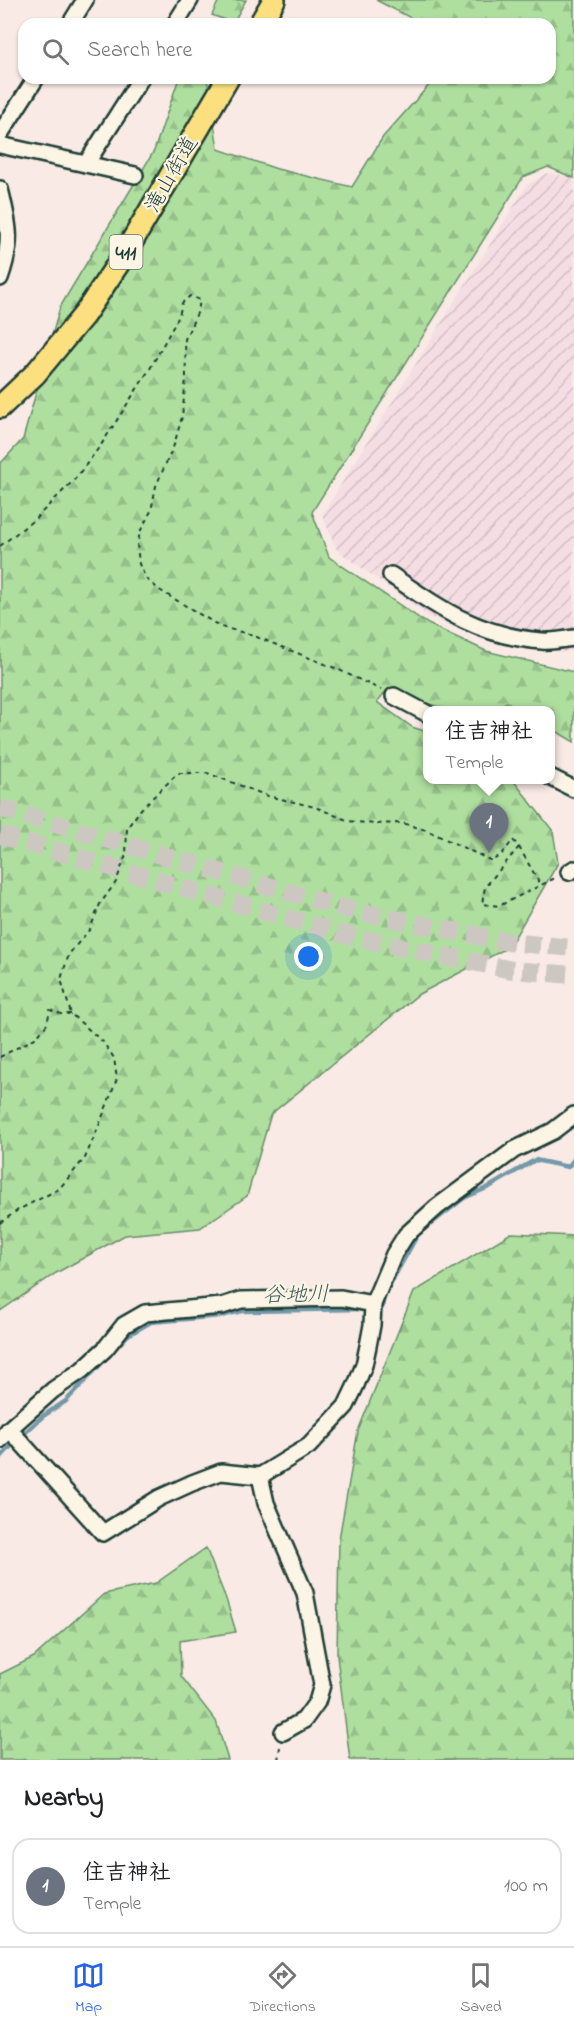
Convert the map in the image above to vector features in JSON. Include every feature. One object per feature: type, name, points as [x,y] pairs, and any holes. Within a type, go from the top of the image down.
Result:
[{"type":"highway","points":[[264,18],[274,0]]},
{"type":"highway","name":"滝山街道","points":[[0,407],[35,374],[84,315],[124,255],[224,84]]},
{"type":"street","points":[[74,18],[85,0]]},
{"type":"street","points":[[179,18],[190,0]]},
{"type":"street","points":[[0,134],[32,84]]},
{"type":"street","points":[[86,164],[137,84]]},
{"type":"street","points":[[0,145],[135,175]]},
{"type":"street","points":[[0,189],[9,225],[8,257],[0,278]]},
{"type":"street","points":[[391,575],[447,613],[474,626],[508,636],[544,641],[574,638]]},
{"type":"street","points":[[394,696],[423,711]]},
{"type":"street","points":[[555,780],[574,789]]},
{"type":"street","points":[[373,1304],[341,1298],[241,1300],[222,1306],[145,1313],[124,1325],[105,1349],[82,1370],[53,1390],[5,1434],[103,1533],[159,1498],[221,1472],[260,1476],[309,1446],[346,1406],[364,1365],[372,1325],[373,1304],[394,1254],[406,1235],[417,1223],[464,1186],[514,1150],[553,1131],[574,1115]]},
{"type":"street","points":[[260,1476],[266,1503],[305,1593],[322,1685],[317,1702],[304,1720],[284,1732]]},
{"type":"path","points":[[0,546],[35,519],[81,471],[101,445],[151,367],[179,316],[182,303],[190,296],[200,300],[198,311],[185,339],[186,378],[182,417],[174,445],[156,486],[151,511],[137,544],[139,564],[146,579],[161,591],[221,627],[249,634],[335,668],[394,696]]},
{"type":"path","points":[[0,1223],[18,1210],[59,1190],[85,1158],[117,1079],[114,1058],[103,1042],[71,1014],[60,979],[69,954],[90,929],[100,904],[116,882],[126,855],[127,828],[141,809],[178,773],[207,773],[268,796],[315,807],[349,821],[375,824],[402,823],[426,830],[492,861],[502,854],[513,840],[540,884]]},
{"type":"path","points":[[519,847],[485,887],[482,904],[499,906],[540,884],[572,871]]},
{"type":"path","points":[[0,1057],[37,1037],[47,1024],[51,1010],[61,1014],[71,1014]]},
{"type":"shaded area","points":[[547,173],[574,178],[574,650],[565,652],[509,646],[430,617],[337,550],[322,515],[527,185]]},
{"type":"green space","points":[[219,0],[246,0],[236,18],[220,18],[212,15]]},
{"type":"green space","points":[[376,0],[574,0],[574,178],[548,167],[523,177],[312,512],[329,557],[428,624],[486,651],[574,672],[574,742],[555,730],[555,706],[514,706],[507,702],[499,706],[436,706],[387,690],[377,702],[412,727],[423,731],[423,784],[516,784],[553,831],[558,863],[509,947],[419,994],[271,1114],[247,1196],[200,1228],[125,1235],[56,1273],[0,1311],[0,464],[23,439],[60,307],[154,151],[177,84],[208,84],[218,149],[277,169],[352,187],[383,137],[430,84],[556,84],[556,18],[411,18]]},
{"type":"green space","points":[[511,1233],[574,1236],[574,1760],[350,1760],[337,1656],[339,1539],[358,1431],[414,1292]]},
{"type":"green space","points":[[206,1548],[236,1632],[180,1641],[181,1676],[216,1721],[228,1760],[0,1760],[0,1674],[34,1657],[104,1594],[156,1583]]},
{"type":"waterway","name":"谷地川","points":[[374,1308],[382,1308],[384,1295],[418,1234],[464,1198],[489,1187],[535,1160],[568,1167],[574,1159]]},
{"type":"waterway","name":"谷地川","points":[[0,1458],[43,1416],[66,1401],[128,1335],[151,1322],[221,1316],[242,1311],[363,1309]]},
{"type":"tunnel","points":[[0,808],[350,910],[508,942],[574,948]]},
{"type":"tunnel","points":[[0,835],[357,938],[512,970],[574,975]]},
{"type":"place","name":"住吉神社","points":[[489,853]]}]
